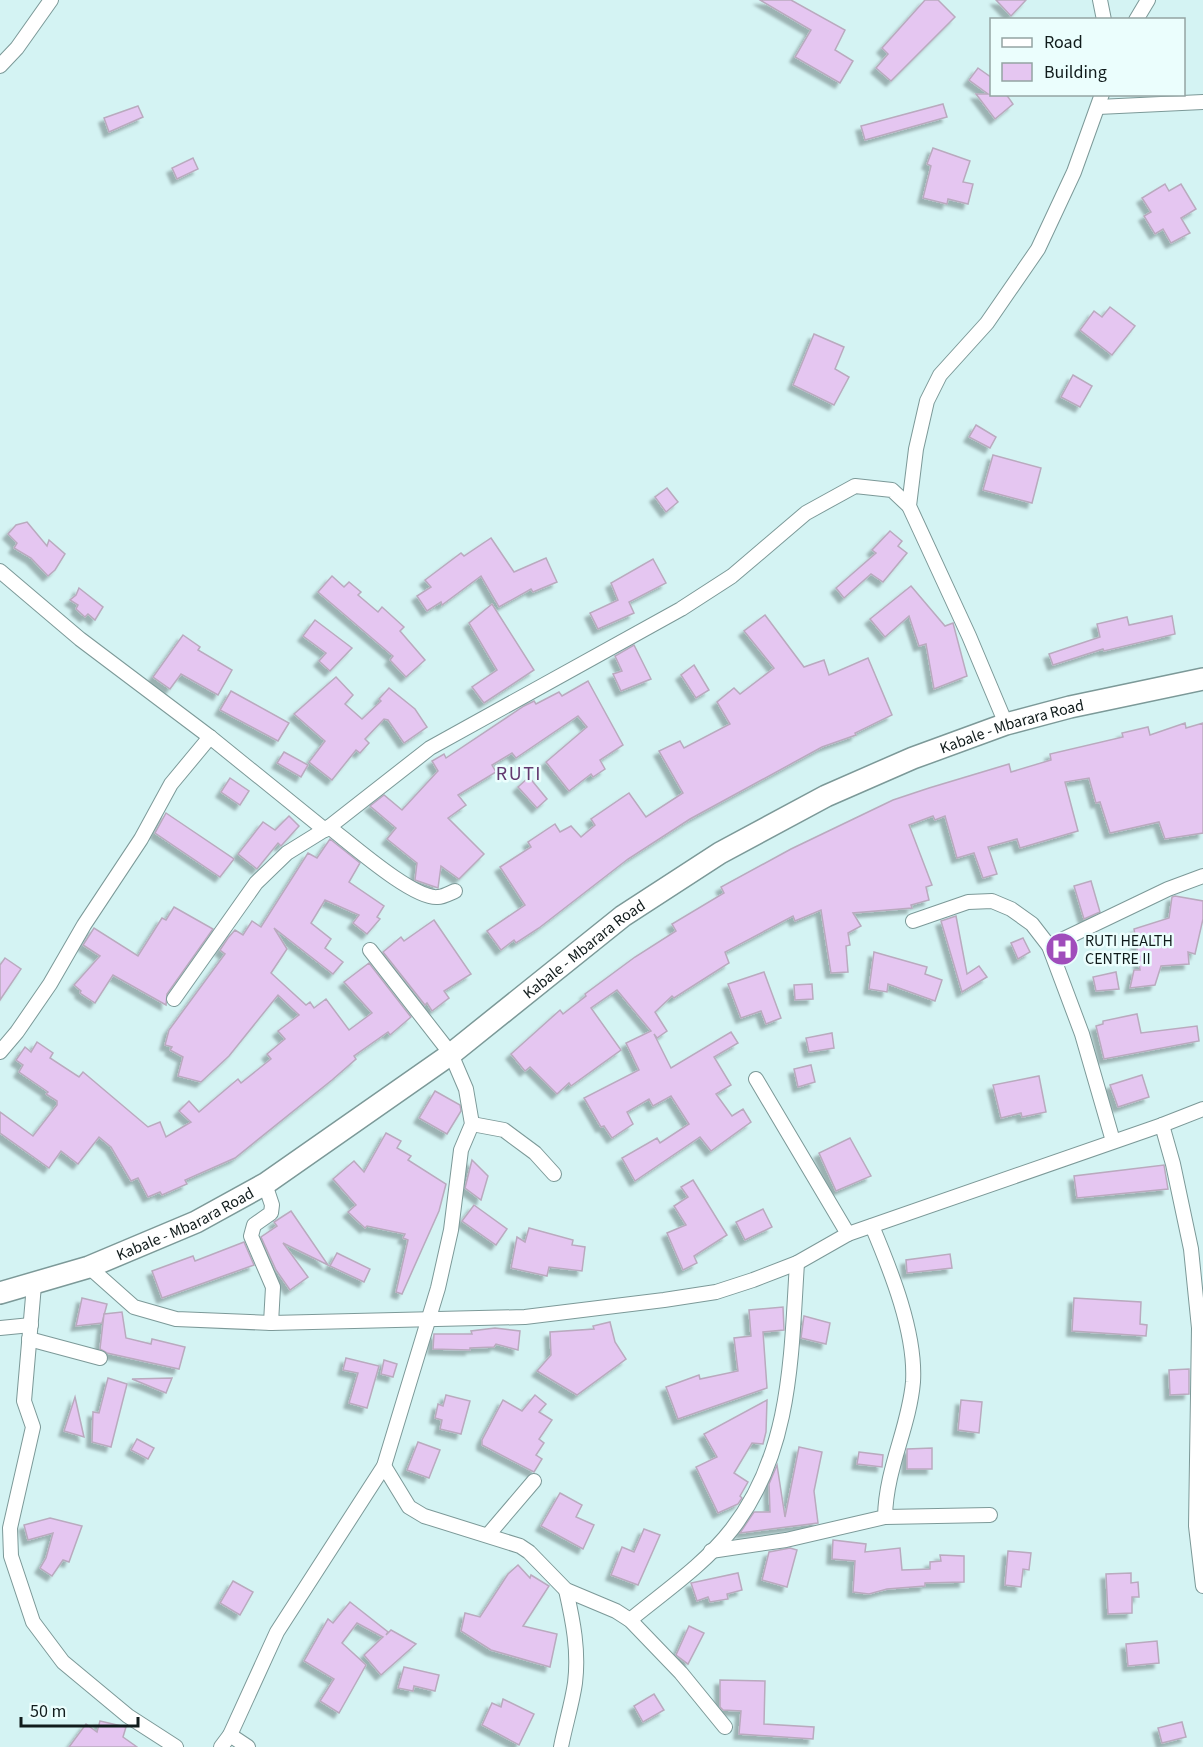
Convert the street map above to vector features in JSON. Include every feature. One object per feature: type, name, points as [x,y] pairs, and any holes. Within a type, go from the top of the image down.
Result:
[{"type":"main road","name":"Kabale - Mbarara Road","points":[[0,1293],[34,1285],[88,1267],[196,1222],[266,1184],[451,1054],[623,916],[720,853],[826,796],[913,758],[1006,724],[1070,707],[1203,679]]},
{"type":"street","points":[[0,66],[17,48],[51,0]]},
{"type":"street","points":[[1100,0],[1104,18]]},
{"type":"street","points":[[1137,18],[1148,0]]},
{"type":"street","points":[[909,506],[916,449],[927,401],[940,375],[987,322],[1038,249],[1074,172],[1100,101],[1203,102]]},
{"type":"street","points":[[174,999],[256,883],[287,853],[327,829],[430,748],[681,609],[732,576],[806,513],[855,486],[892,490],[909,506],[965,626],[1006,724]]},
{"type":"street","points":[[0,571],[81,639],[327,829],[400,882],[427,896],[438,897],[455,891]]},
{"type":"street","points":[[0,1052],[17,1032],[50,984],[84,925],[141,839],[171,784],[210,737]]},
{"type":"street","points":[[1049,946],[1168,889],[1203,876]]},
{"type":"street","points":[[913,921],[968,902],[992,901],[1011,909],[1032,924],[1049,946],[1082,1034],[1113,1141]]},
{"type":"street","points":[[221,1747],[230,1735],[277,1632],[384,1466],[438,1288],[451,1230],[461,1150],[472,1124],[466,1089],[451,1054],[370,950]]},
{"type":"street","points":[[756,1079],[848,1234]]},
{"type":"street","points":[[88,1267],[134,1307],[176,1319],[271,1323],[525,1317],[716,1292],[797,1263],[848,1234],[1203,1109]]},
{"type":"street","points":[[472,1124],[504,1130],[535,1153],[554,1174]]},
{"type":"street","points":[[1161,1125],[1173,1164],[1191,1249],[1199,1328],[1196,1526],[1203,1586]]},
{"type":"street","points":[[266,1184],[271,1213],[254,1225],[251,1236],[273,1287],[271,1323]]},
{"type":"street","points":[[873,1226],[895,1284],[912,1354],[913,1382],[908,1409],[893,1458],[886,1495],[885,1517]]},
{"type":"street","points":[[630,1620],[711,1551],[732,1530],[756,1494],[777,1441],[787,1400],[797,1263]]},
{"type":"street","points":[[34,1285],[24,1401],[33,1427],[10,1528],[11,1556],[33,1622],[63,1662],[128,1716],[177,1747]]},
{"type":"street","points":[[0,1328],[30,1332],[100,1358]]},
{"type":"street","points":[[384,1466],[410,1507],[424,1516],[488,1535],[529,1552],[566,1590],[616,1611],[630,1620],[681,1673],[725,1727]]},
{"type":"street","points":[[488,1535],[534,1481]]},
{"type":"street","points":[[711,1551],[786,1540],[885,1517],[990,1515]]},
{"type":"street","points":[[561,1747],[575,1683],[576,1653],[575,1630],[566,1590]]},
{"type":"street","points":[[230,1735],[248,1747]]},
{"type":"building","points":[[760,0],[791,0],[845,30],[835,50],[853,61],[840,83],[795,57],[811,30]]},
{"type":"building","points":[[925,0],[938,0],[955,17],[891,81],[876,68],[888,54],[882,48]]},
{"type":"building","points":[[996,0],[1026,0],[1011,16]]},
{"type":"building","points":[[978,68],[990,77],[990,96],[1007,96],[1013,104],[995,119],[976,94],[988,94],[969,80]]},
{"type":"building","points":[[943,104],[947,117],[865,140],[861,126]]},
{"type":"building","points":[[138,106],[143,117],[109,132],[104,118]]},
{"type":"building","points":[[933,148],[970,161],[963,182],[973,184],[968,204],[948,199],[947,204],[923,198],[931,166],[927,164]]},
{"type":"building","points":[[193,158],[198,169],[177,179],[172,168]]},
{"type":"building","points":[[1165,184],[1169,191],[1181,184],[1196,209],[1181,218],[1190,233],[1171,243],[1163,229],[1155,234],[1144,216],[1151,212],[1142,198]]},
{"type":"building","points":[[1110,307],[1135,326],[1112,355],[1080,330],[1094,311],[1102,317]]},
{"type":"building","points":[[814,334],[844,347],[835,369],[849,377],[834,405],[793,385]]},
{"type":"building","points":[[1073,375],[1092,386],[1080,407],[1061,397]]},
{"type":"building","points":[[976,425],[996,437],[990,448],[969,437]]},
{"type":"building","points":[[993,455],[1041,468],[1032,503],[983,490]]},
{"type":"building","points":[[667,488],[678,502],[666,512],[655,497]]},
{"type":"building","points":[[27,522],[47,546],[49,540],[65,554],[55,570],[48,576],[31,558],[14,548],[17,543],[8,534],[16,525]]},
{"type":"building","points":[[890,531],[902,541],[898,546],[907,553],[883,582],[871,574],[844,598],[836,588],[876,553],[872,550]]},
{"type":"building","points":[[491,538],[514,572],[546,558],[557,582],[533,592],[531,589],[499,607],[481,576],[442,605],[441,602],[427,611],[417,596],[431,587],[425,580],[461,553],[464,556]]},
{"type":"building","points":[[653,559],[666,583],[629,602],[634,613],[598,629],[590,613],[618,600],[611,583]]},
{"type":"building","points":[[332,576],[344,587],[349,582],[361,592],[358,595],[378,612],[382,607],[404,627],[400,631],[425,660],[406,677],[390,660],[393,656],[318,592]]},
{"type":"building","points":[[911,586],[945,626],[953,623],[967,676],[934,689],[926,644],[919,646],[909,616],[885,637],[870,619]]},
{"type":"building","points":[[79,588],[103,607],[95,620],[88,614],[85,617],[76,609],[78,605],[70,600]]},
{"type":"building","points":[[492,604],[534,670],[484,703],[472,687],[497,670],[469,623]]},
{"type":"building","points":[[765,615],[804,667],[824,660],[829,675],[868,658],[892,715],[855,733],[856,735],[822,747],[690,819],[628,859],[539,928],[516,943],[514,940],[501,950],[487,931],[525,905],[500,867],[531,847],[528,842],[555,824],[560,832],[571,826],[581,837],[595,825],[591,819],[629,793],[646,817],[683,793],[659,751],[680,741],[684,748],[730,724],[717,702],[734,688],[740,694],[774,668],[744,631]]},
{"type":"building","points":[[1172,616],[1175,634],[1104,651],[1103,649],[1053,665],[1049,654],[1100,637],[1097,624],[1127,617],[1129,625]]},
{"type":"building","points":[[315,620],[352,648],[330,671],[319,661],[326,653],[303,636]]},
{"type":"building","points":[[183,635],[200,647],[198,650],[232,670],[218,695],[181,674],[170,689],[153,677]]},
{"type":"building","points":[[634,645],[651,679],[621,691],[613,674],[622,671],[615,656]]},
{"type":"building","points":[[694,665],[709,690],[696,698],[681,675]]},
{"type":"building","points":[[336,677],[353,695],[345,704],[362,719],[381,701],[379,699],[389,688],[415,709],[427,727],[404,743],[388,720],[384,719],[365,739],[369,743],[360,753],[356,750],[332,780],[309,762],[325,741],[294,714]]},
{"type":"building","points":[[588,681],[623,745],[600,760],[605,769],[593,777],[591,774],[569,791],[546,762],[587,727],[578,716],[516,758],[512,753],[492,765],[496,772],[458,795],[466,805],[448,818],[484,854],[459,879],[441,866],[438,888],[415,880],[417,863],[387,839],[396,828],[370,806],[384,795],[402,810],[438,771],[432,761],[444,754],[446,758],[524,706],[534,701],[536,704],[559,692],[562,696]]},
{"type":"building","points":[[231,691],[289,723],[278,741],[220,710]]},
{"type":"building","points":[[1185,723],[1186,728],[1203,723],[1203,833],[1165,839],[1159,822],[1110,833],[1100,802],[1096,803],[1089,778],[1065,782],[1078,831],[1020,848],[1017,839],[988,847],[997,874],[983,878],[974,853],[957,858],[945,816],[935,820],[933,816],[909,825],[932,885],[926,887],[929,900],[911,905],[912,908],[853,913],[861,926],[848,933],[850,945],[846,946],[848,972],[831,973],[821,910],[795,921],[793,916],[725,952],[729,963],[674,998],[672,996],[655,1012],[667,1031],[657,1038],[654,1034],[671,1068],[731,1032],[738,1043],[714,1057],[731,1085],[716,1094],[732,1116],[743,1109],[751,1122],[711,1151],[700,1137],[635,1181],[622,1158],[657,1138],[660,1143],[689,1124],[671,1096],[653,1106],[649,1099],[627,1112],[633,1124],[612,1138],[604,1126],[601,1127],[584,1098],[639,1070],[626,1043],[651,1031],[617,990],[591,1008],[621,1050],[571,1086],[569,1083],[557,1094],[530,1067],[525,1071],[511,1054],[560,1010],[563,1014],[586,996],[585,994],[635,957],[676,931],[672,924],[724,893],[721,887],[791,849],[893,800],[929,788],[1009,764],[1011,772],[1051,760],[1050,754],[1123,737],[1122,733],[1148,727],[1150,735]]},
{"type":"building","points":[[284,752],[308,765],[301,777],[277,763]]},
{"type":"building","points":[[529,777],[547,799],[537,808],[518,787]]},
{"type":"building","points":[[230,778],[249,791],[240,805],[221,792]]},
{"type":"building","points":[[166,813],[234,859],[220,877],[155,833]]},
{"type":"building","points":[[289,816],[299,826],[281,846],[278,843],[257,869],[238,854],[263,822],[275,830]]},
{"type":"building","points":[[330,839],[360,863],[349,882],[384,906],[377,917],[380,919],[367,934],[353,923],[359,915],[325,900],[311,923],[331,939],[325,948],[343,962],[333,974],[274,928],[287,949],[271,973],[306,1005],[310,1002],[314,1008],[326,999],[349,1030],[372,1013],[344,982],[369,963],[411,1017],[390,1035],[388,1032],[354,1056],[356,1059],[332,1080],[235,1158],[185,1180],[187,1184],[162,1195],[160,1192],[148,1197],[138,1178],[131,1181],[111,1147],[99,1137],[78,1164],[61,1151],[49,1168],[0,1133],[0,1112],[33,1136],[57,1105],[57,1101],[46,1094],[48,1092],[19,1072],[23,1065],[16,1060],[25,1047],[31,1052],[37,1042],[53,1053],[50,1058],[79,1077],[83,1072],[148,1127],[160,1122],[166,1137],[191,1122],[179,1111],[189,1101],[199,1112],[238,1079],[241,1083],[271,1059],[267,1054],[285,1039],[278,1031],[299,1015],[278,995],[229,1056],[201,1082],[178,1076],[183,1057],[170,1050],[172,1047],[165,1045],[169,1030],[225,954],[220,950],[228,938],[235,930],[243,935],[252,921],[261,927],[308,853],[317,858]]},
{"type":"building","points":[[1091,881],[1100,912],[1084,919],[1074,886]]},
{"type":"building","points":[[1172,897],[1203,901],[1203,919],[1195,954],[1188,952],[1189,964],[1161,966],[1155,985],[1130,988],[1134,970],[1140,970],[1134,929],[1169,918]]},
{"type":"building","points":[[174,907],[213,929],[167,994],[166,1005],[113,975],[95,1003],[80,993],[81,991],[74,985],[100,956],[83,945],[94,928],[138,956],[162,918],[166,920]]},
{"type":"building","points":[[956,916],[967,974],[979,966],[987,977],[962,992],[941,921]]},
{"type":"building","points":[[434,920],[471,974],[444,991],[449,998],[432,1011],[383,952],[401,937],[404,941]]},
{"type":"building","points":[[1023,938],[1030,952],[1018,959],[1011,943]]},
{"type":"building","points":[[874,952],[927,967],[925,974],[942,980],[935,1001],[888,984],[887,992],[869,989]]},
{"type":"building","points":[[5,958],[21,969],[0,1000],[0,965]]},
{"type":"building","points":[[764,972],[781,1018],[766,1024],[761,1011],[741,1018],[728,984]]},
{"type":"building","points":[[1116,972],[1119,989],[1096,991],[1093,977]]},
{"type":"building","points":[[812,984],[813,999],[795,1000],[794,985]]},
{"type":"building","points":[[1137,1014],[1141,1033],[1197,1026],[1199,1041],[1104,1059],[1096,1026],[1103,1024],[1103,1021]]},
{"type":"building","points":[[832,1033],[834,1048],[809,1052],[806,1038]]},
{"type":"building","points":[[811,1065],[815,1082],[798,1087],[794,1069]]},
{"type":"building","points":[[1142,1075],[1149,1097],[1118,1107],[1110,1085]]},
{"type":"building","points":[[1039,1076],[1046,1112],[1022,1117],[1021,1113],[1001,1118],[993,1085]]},
{"type":"building","points":[[435,1091],[460,1105],[461,1111],[447,1134],[419,1118]]},
{"type":"building","points":[[386,1133],[401,1141],[397,1148],[411,1156],[408,1160],[446,1184],[439,1211],[402,1294],[396,1292],[408,1240],[403,1238],[405,1234],[367,1226],[365,1228],[348,1212],[356,1205],[333,1179],[354,1161],[364,1172]]},
{"type":"building","points":[[850,1138],[871,1176],[836,1191],[819,1153]]},
{"type":"building","points":[[472,1160],[488,1176],[481,1200],[465,1188]]},
{"type":"building","points":[[1164,1165],[1168,1189],[1077,1198],[1074,1176]]},
{"type":"building","points":[[693,1180],[727,1235],[694,1256],[697,1263],[683,1270],[667,1233],[686,1225],[674,1206],[688,1197],[681,1187]]},
{"type":"building","points":[[474,1205],[507,1229],[496,1245],[462,1221]]},
{"type":"building","points":[[763,1209],[772,1227],[745,1240],[736,1222]]},
{"type":"building","points":[[291,1211],[328,1265],[283,1243],[308,1277],[290,1290],[276,1270],[261,1237],[277,1226],[274,1222]]},
{"type":"building","points":[[529,1228],[573,1240],[572,1245],[585,1247],[582,1271],[549,1267],[547,1276],[511,1268],[517,1237],[525,1242]]},
{"type":"building","points":[[244,1242],[254,1265],[162,1298],[152,1271],[193,1256],[195,1261]]},
{"type":"building","points":[[337,1253],[370,1269],[364,1282],[330,1266]]},
{"type":"building","points":[[950,1254],[952,1268],[907,1273],[906,1260]]},
{"type":"building","points":[[82,1298],[107,1304],[102,1323],[76,1326]]},
{"type":"building","points":[[1074,1298],[1141,1302],[1140,1324],[1147,1325],[1146,1336],[1072,1331]]},
{"type":"building","points":[[783,1307],[784,1330],[763,1332],[767,1388],[678,1419],[666,1387],[699,1375],[700,1379],[738,1371],[734,1338],[751,1336],[749,1310]]},
{"type":"building","points":[[122,1312],[126,1338],[151,1344],[152,1339],[185,1347],[179,1369],[107,1353],[100,1349],[104,1314]]},
{"type":"building","points":[[804,1316],[830,1323],[826,1344],[801,1338]]},
{"type":"building","points":[[610,1322],[615,1342],[626,1359],[577,1395],[537,1371],[551,1355],[550,1332],[594,1329],[593,1326]]},
{"type":"building","points":[[495,1328],[520,1331],[518,1350],[496,1344],[494,1347],[470,1348],[470,1350],[433,1349],[434,1334],[472,1334],[471,1331]]},
{"type":"building","points":[[346,1358],[379,1366],[367,1408],[349,1403],[358,1373],[343,1370]]},
{"type":"building","points":[[384,1360],[397,1364],[393,1377],[381,1374]]},
{"type":"building","points":[[1189,1369],[1189,1394],[1170,1395],[1169,1370]]},
{"type":"building","points":[[108,1378],[127,1384],[111,1447],[92,1442],[93,1412],[99,1413]]},
{"type":"building","points":[[172,1378],[166,1393],[132,1379]]},
{"type":"building","points":[[446,1395],[470,1401],[461,1434],[440,1429],[442,1420],[435,1418],[438,1404],[443,1406]]},
{"type":"building","points":[[535,1395],[546,1404],[539,1412],[552,1420],[539,1439],[544,1443],[536,1455],[542,1459],[534,1472],[482,1445],[482,1440],[503,1400],[522,1411]]},
{"type":"building","points":[[75,1397],[84,1437],[64,1431]]},
{"type":"building","points":[[767,1400],[766,1432],[763,1444],[752,1443],[734,1473],[748,1482],[740,1496],[742,1498],[738,1504],[718,1513],[696,1467],[717,1457],[704,1434]]},
{"type":"building","points":[[961,1400],[982,1402],[979,1433],[958,1430]]},
{"type":"building","points":[[137,1439],[154,1448],[148,1459],[131,1450]]},
{"type":"building","points":[[418,1442],[440,1450],[429,1478],[407,1470]]},
{"type":"building","points":[[799,1447],[822,1452],[814,1491],[818,1523],[740,1533],[754,1512],[770,1512],[769,1484],[777,1465],[785,1517]]},
{"type":"building","points":[[932,1448],[932,1469],[907,1469],[907,1449]]},
{"type":"building","points":[[859,1452],[883,1455],[882,1467],[857,1464]]},
{"type":"building","points":[[560,1493],[582,1505],[576,1517],[594,1525],[583,1549],[541,1526]]},
{"type":"building","points":[[50,1518],[82,1526],[69,1562],[63,1560],[52,1576],[40,1568],[46,1558],[53,1533],[28,1540],[24,1525]]},
{"type":"building","points":[[644,1529],[660,1535],[638,1585],[611,1575],[622,1547],[634,1552]]},
{"type":"building","points":[[833,1540],[866,1544],[865,1552],[900,1548],[902,1570],[930,1569],[930,1562],[941,1561],[940,1555],[964,1556],[964,1582],[925,1583],[925,1586],[887,1589],[869,1594],[853,1592],[855,1561],[832,1559]]},
{"type":"building","points":[[790,1548],[797,1550],[787,1587],[762,1580],[769,1552]]},
{"type":"building","points":[[1008,1551],[1031,1553],[1029,1570],[1023,1569],[1021,1587],[1005,1585]]},
{"type":"building","points":[[518,1565],[530,1578],[531,1575],[549,1586],[523,1626],[557,1634],[550,1667],[491,1650],[461,1631],[465,1613],[480,1617],[508,1574]]},
{"type":"building","points":[[738,1573],[742,1590],[727,1594],[728,1599],[710,1602],[708,1597],[697,1601],[691,1583]]},
{"type":"building","points":[[1131,1573],[1131,1583],[1138,1582],[1139,1597],[1132,1597],[1132,1613],[1108,1614],[1106,1574]]},
{"type":"building","points":[[233,1581],[253,1592],[240,1615],[220,1603]]},
{"type":"building","points":[[350,1602],[388,1632],[386,1635],[391,1630],[416,1644],[381,1675],[364,1655],[383,1637],[357,1623],[342,1643],[366,1665],[339,1713],[320,1701],[334,1679],[304,1661],[328,1619],[333,1623]]},
{"type":"building","points":[[689,1626],[704,1633],[688,1664],[676,1655]]},
{"type":"building","points":[[1157,1641],[1159,1663],[1128,1666],[1126,1644]]},
{"type":"building","points":[[404,1667],[439,1675],[435,1691],[414,1686],[413,1691],[398,1688]]},
{"type":"building","points":[[720,1680],[765,1681],[764,1724],[814,1727],[813,1739],[739,1734],[741,1711],[723,1710],[720,1707]]},
{"type":"building","points":[[654,1694],[664,1710],[643,1722],[634,1706]]},
{"type":"building","points":[[503,1699],[534,1714],[519,1745],[482,1725],[492,1703],[501,1707]]},
{"type":"building","points":[[100,1721],[126,1727],[123,1737],[137,1747],[69,1747],[86,1724],[97,1732]]},
{"type":"building","points":[[1182,1722],[1186,1737],[1162,1743],[1158,1728]]},
{"type":"place","name":"RUTI HEALTH CENTRE II","points":[[1062,949]]},
{"type":"district","name":"RUTI","points":[[519,773]]}]
